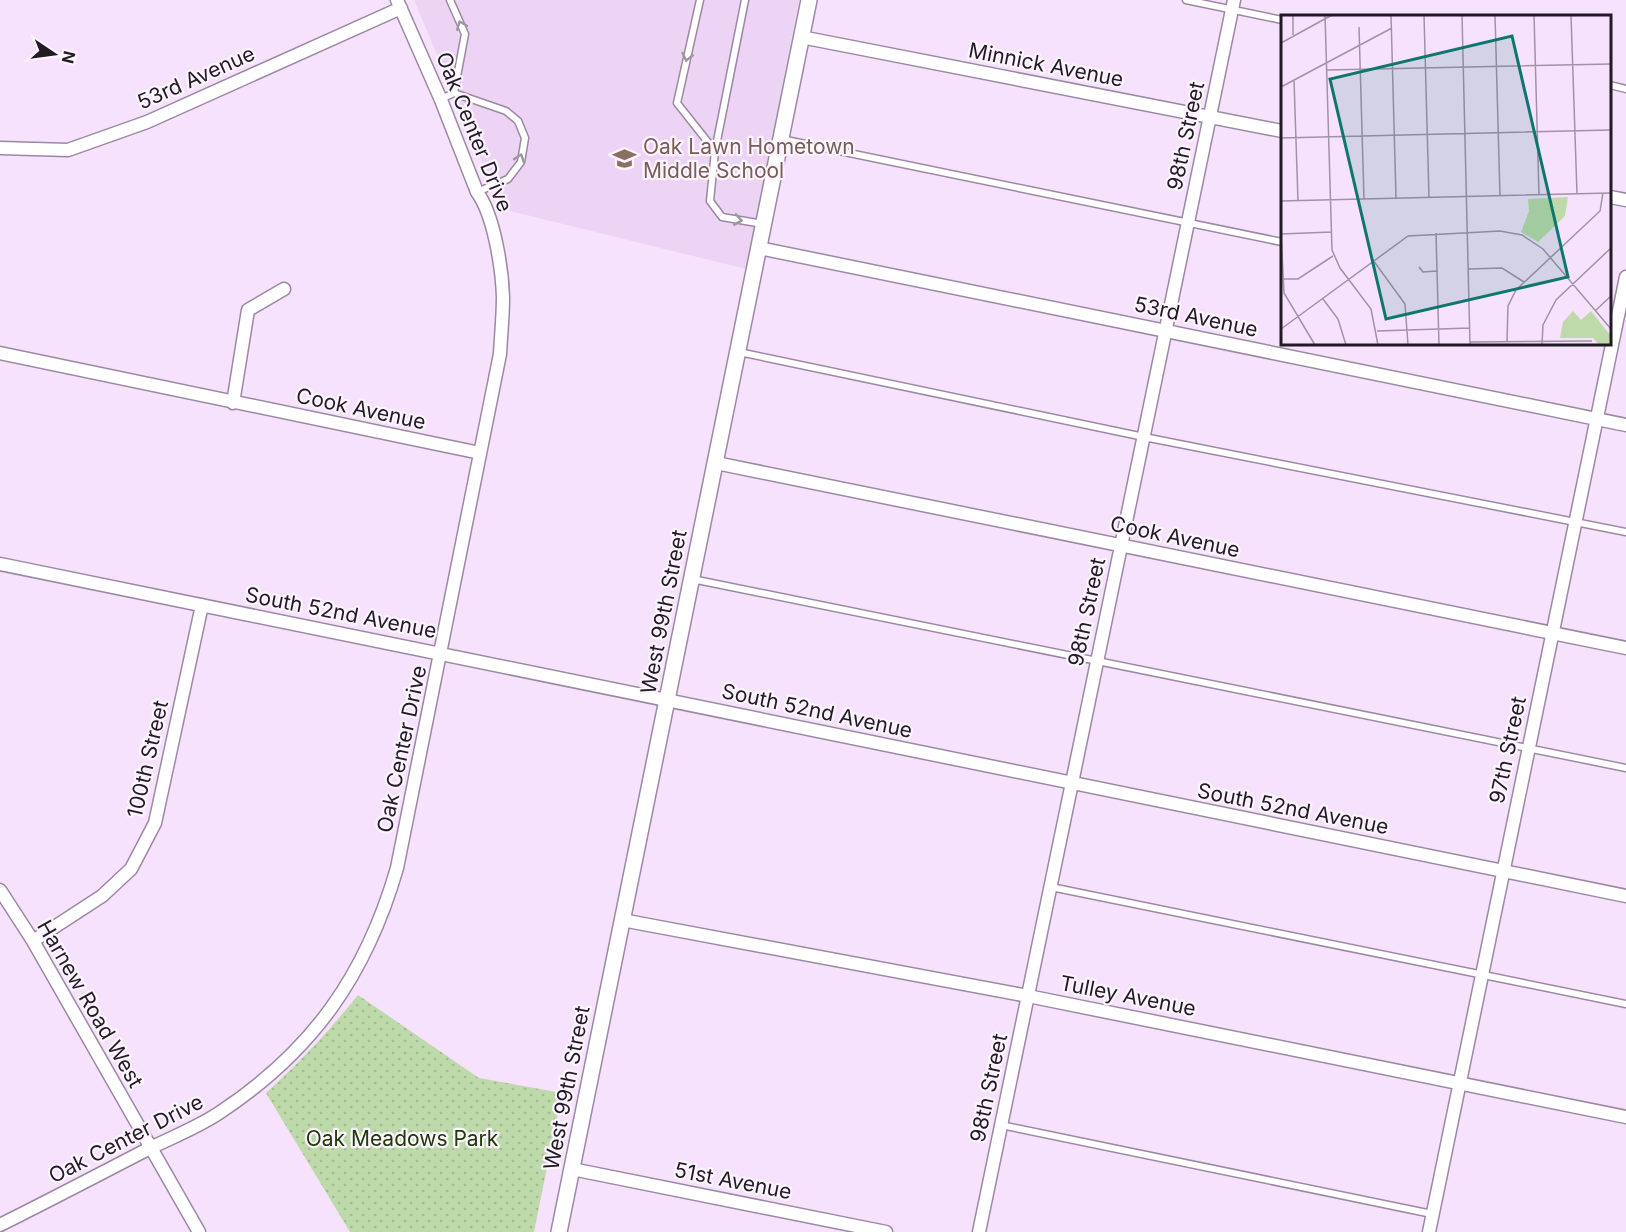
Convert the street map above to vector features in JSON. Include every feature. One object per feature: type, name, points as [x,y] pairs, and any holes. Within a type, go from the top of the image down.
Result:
[{"type":"street","name":"West 99th Street","points":[[559,1232],[809,0]]},
{"type":"street","name":"Oak Center Drive","points":[[0,1225],[218,1115],[257,1086],[283,1064],[316,1029],[352,977],[386,907],[397,868],[442,653],[500,354],[503,296],[492,228],[483,201],[477,192],[441,100],[399,4]]},
{"type":"street","name":"53rd Avenue","points":[[0,148],[68,150],[147,122],[399,4]]},
{"type":"street","name":"98th Street","points":[[979,1232],[1233,4]]},
{"type":"street","name":"Minnick Avenue","points":[[801,37],[1281,131]]},
{"type":"street","points":[[1611,197],[1626,200]]},
{"type":"street","name":"53rd Avenue","points":[[759,248],[1626,425]]},
{"type":"street","name":"97th Street","points":[[1611,329],[1614,310],[1626,277]]},
{"type":"street","points":[[233,403],[248,310],[284,289]]},
{"type":"street","name":"97th Street","points":[[1429,1232],[1597,419],[1609,345]]},
{"type":"street","name":"Cook Avenue","points":[[0,353],[480,453]]},
{"type":"street","name":"Cook Avenue","points":[[716,463],[1626,648]]},
{"type":"street","name":"South 52nd Avenue","points":[[0,564],[1626,896]]},
{"type":"street","name":"100th Street","points":[[33,941],[102,896],[131,869],[155,824],[202,605]]},
{"type":"street","name":"Harnew Road West","points":[[0,890],[33,941],[200,1232]]},
{"type":"street","name":"Tulley Avenue","points":[[622,920],[1028,996],[1626,1117]]},
{"type":"street","name":"51st Avenue","points":[[572,1169],[886,1232]]},
{"type":"lane","points":[[450,0],[465,34],[454,93]]},
{"type":"lane","points":[[700,0],[677,103],[715,151]]},
{"type":"lane","points":[[745,0],[715,151],[710,201],[722,217],[763,224]]},
{"type":"lane","points":[[1186,0],[1233,4],[1281,20]]},
{"type":"lane","points":[[1611,85],[1626,89]]},
{"type":"lane","points":[[441,100],[454,93],[506,111],[518,121],[525,138],[521,162],[508,179],[477,192]]},
{"type":"lane","points":[[781,139],[1281,242]]},
{"type":"lane","points":[[738,352],[1144,437],[1626,532]]},
{"type":"lane","points":[[691,579],[1626,768]]},
{"type":"lane","points":[[1051,887],[1626,1004]]},
{"type":"lane","points":[[1001,1125],[1432,1214]]},
{"type":"shaded area","name":"Oak Lawn Hometown Middle School","points":[[414,0],[799,0],[746,269],[502,209]]},
{"type":"green space","name":"Oak Meadows Park","points":[[358,995],[479,1078],[562,1093],[534,1232],[350,1232],[266,1093],[337,1021]]},
{"type":"place","name":"Oak Lawn Hometown Middle School","points":[[625,159]]}]
